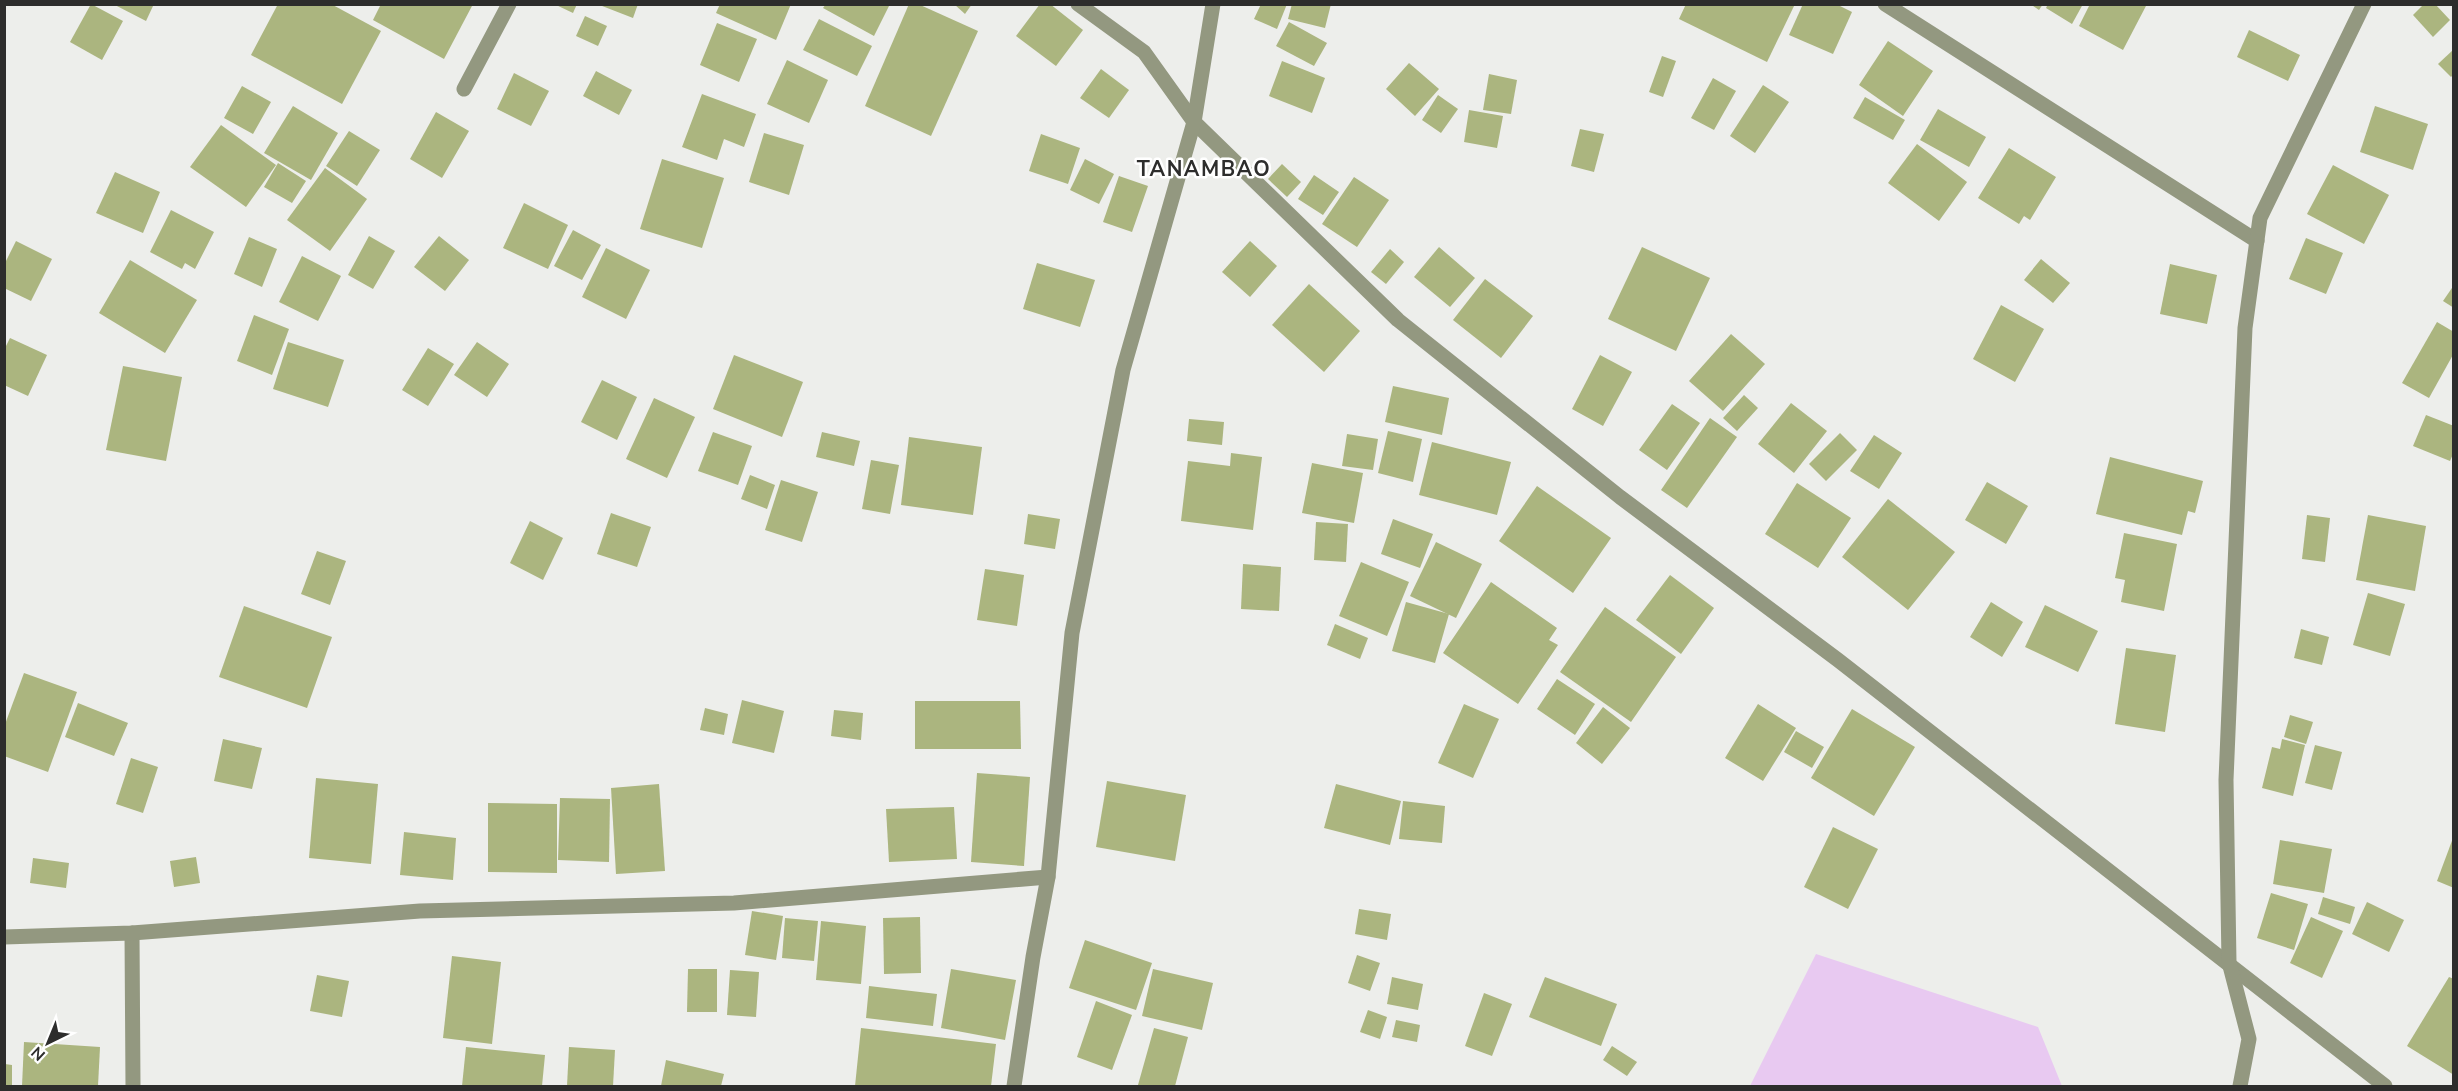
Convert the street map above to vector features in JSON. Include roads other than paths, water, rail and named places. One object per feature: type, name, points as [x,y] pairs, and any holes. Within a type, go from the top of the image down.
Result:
[{"type":"street","points":[[464,89],[509,4]]},
{"type":"street","points":[[1078,4],[1144,52],[1194,122],[1398,320],[1620,497],[1838,660],[2042,821],[2229,962],[2385,1086]]},
{"type":"street","points":[[1014,1086],[1033,957],[1048,877],[1072,633],[1123,370],[1194,122],[1214,4]]},
{"type":"street","points":[[1885,4],[2257,241]]},
{"type":"street","points":[[2240,1086],[2249,1039],[2229,962],[2226,780],[2245,328],[2260,218],[2364,4]]},
{"type":"street","points":[[4,937],[132,933],[420,911],[734,903],[1048,877]]},
{"type":"street","points":[[132,933],[133,1086]]},
{"type":"district","name":"TANAMBAO","points":[[1204,169]]}]
